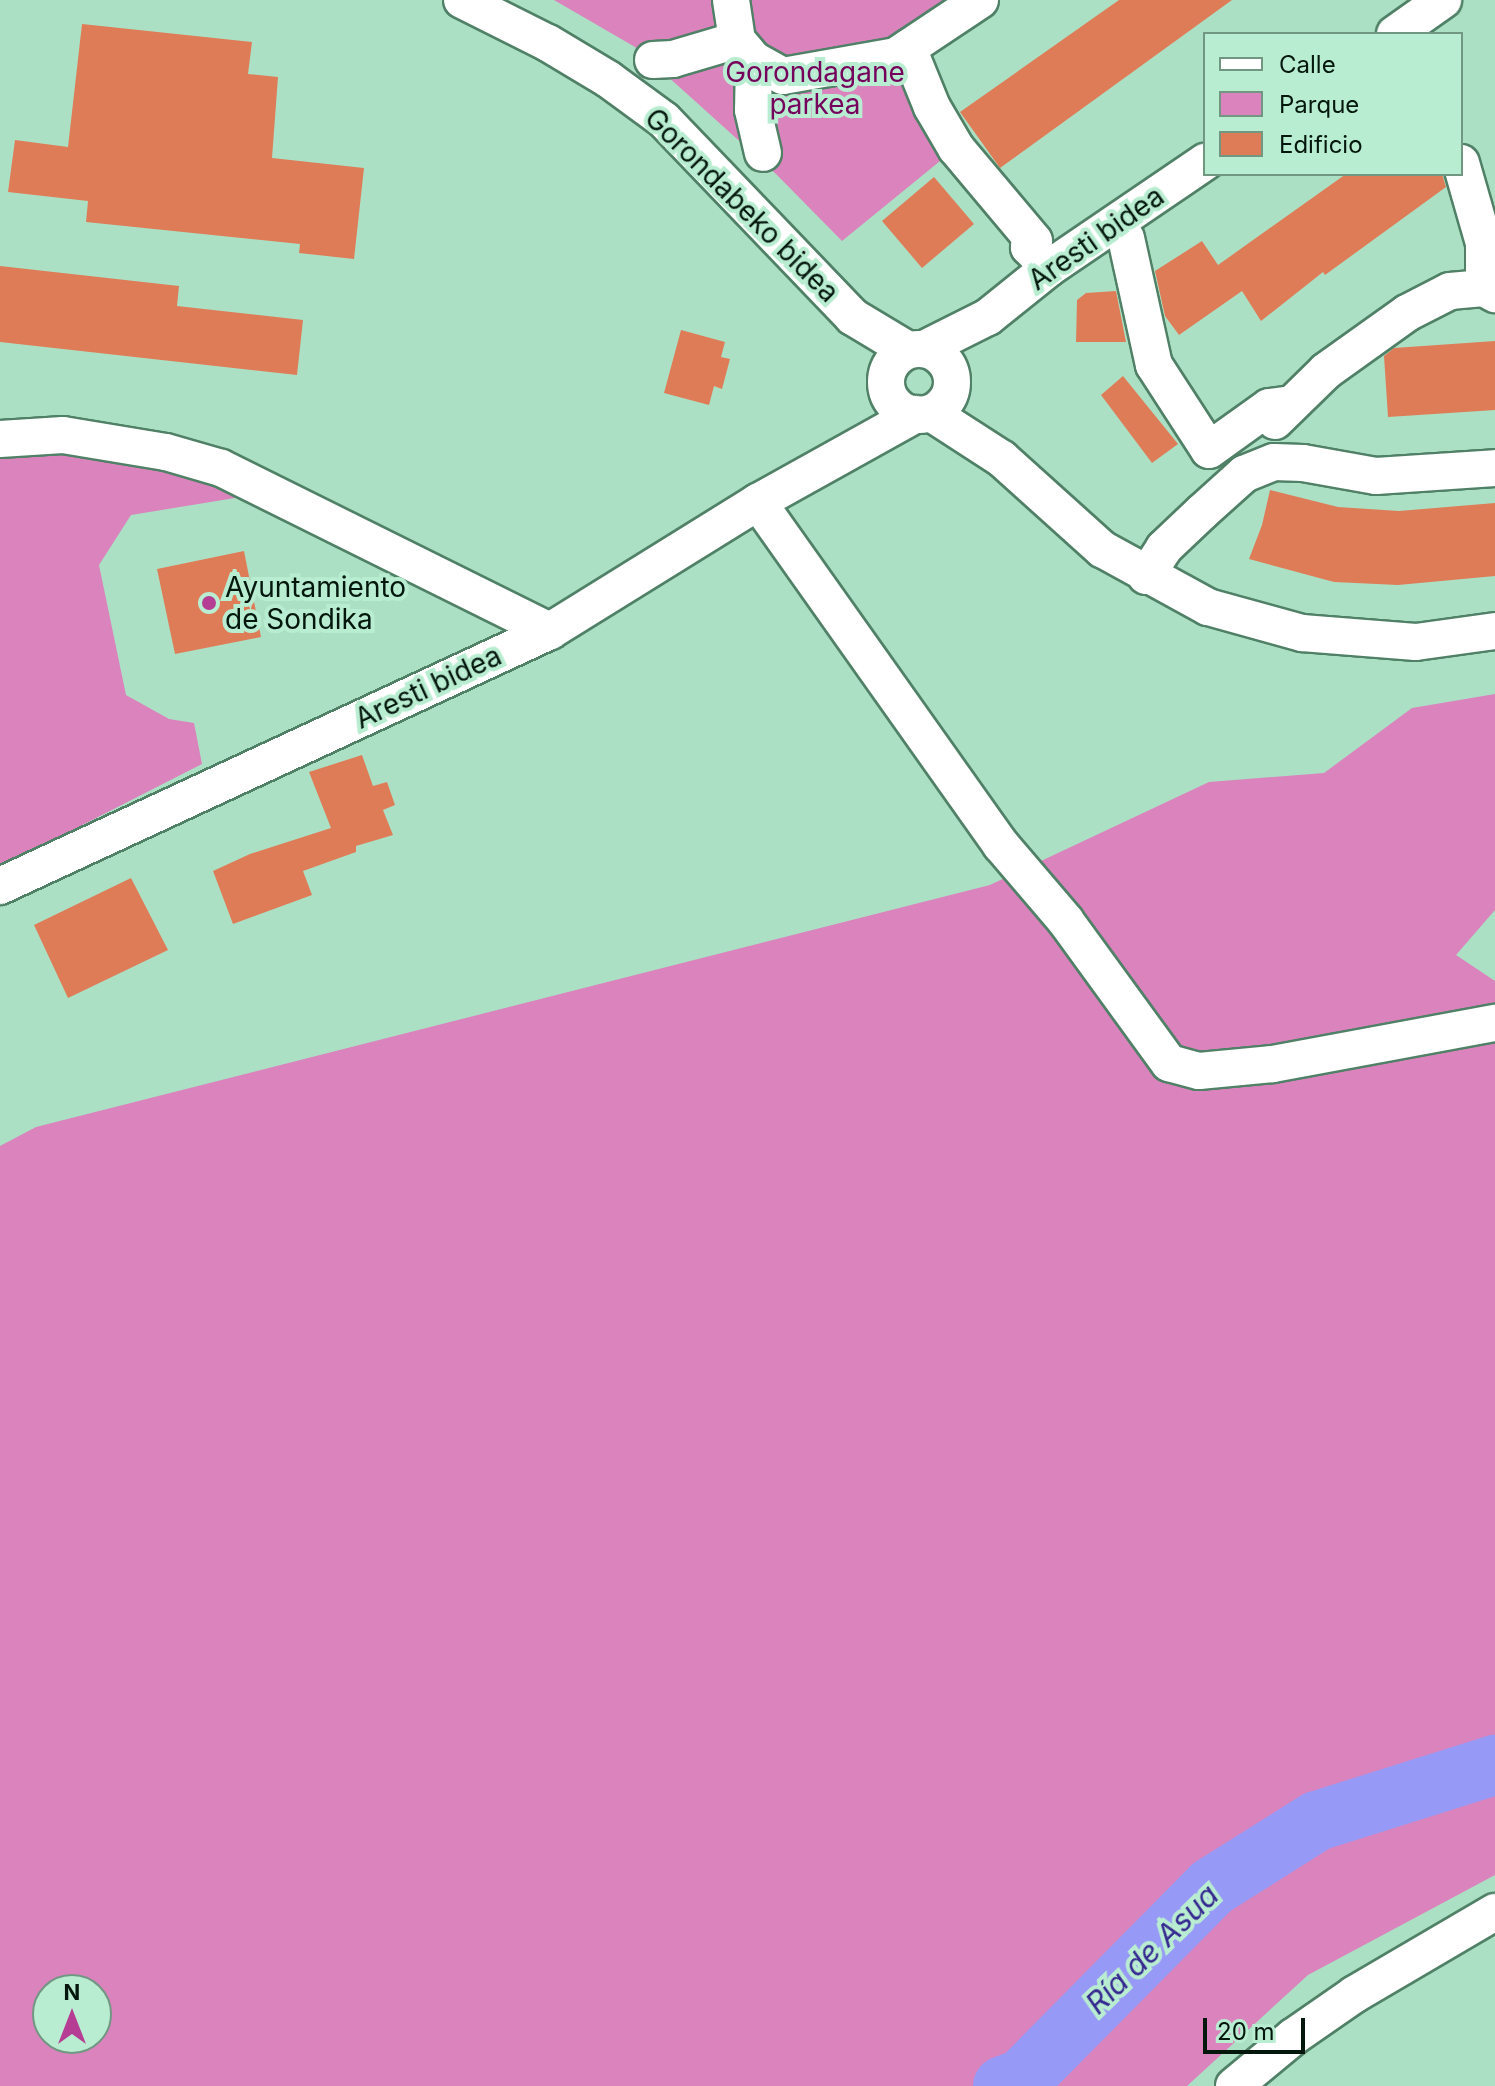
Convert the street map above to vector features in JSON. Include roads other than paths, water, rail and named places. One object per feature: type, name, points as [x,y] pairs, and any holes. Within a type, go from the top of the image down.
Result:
[{"type":"street","name":"Gorondabeko bidea","points":[[462,0],[548,43],[608,79],[664,120],[853,317],[920,395],[941,358],[916,350],[853,317]]},
{"type":"street","points":[[731,0],[746,50],[753,110],[763,153]]},
{"type":"street","points":[[653,60],[746,50],[783,76],[896,56],[980,0]]},
{"type":"street","points":[[1398,32],[1443,0]]},
{"type":"street","points":[[908,48],[932,107],[956,148],[1034,241],[1029,247],[1049,268]]},
{"type":"street","name":"Aresti bidea","points":[[0,886],[550,631],[838,454],[920,395],[988,317],[1049,268],[1203,163]]},
{"type":"street","points":[[1259,436],[1326,371],[1407,313],[1450,291],[1491,290],[1484,243],[1463,170]]},
{"type":"street","points":[[1126,238],[1154,365],[1209,450],[1269,407],[1292,404]]},
{"type":"street","name":"Aresti bidea","points":[[916,350],[988,317]]},
{"type":"street","points":[[916,350],[892,363],[920,395],[1002,459],[1102,549],[1146,576],[1208,607],[1302,633],[1416,642],[1495,631]]},
{"type":"street","points":[[0,439],[63,435],[166,452],[221,468],[550,631]]},
{"type":"street","points":[[1146,576],[1164,548],[1244,474],[1274,462],[1376,476],[1495,468]]},
{"type":"street","points":[[758,502],[1001,845],[1065,920],[1169,1063],[1199,1071],[1273,1064],[1495,1023]]},
{"type":"street","points":[[1234,2086],[1293,2037],[1355,1994],[1495,1912]]},
{"type":"waterway","name":"Ría de Asua","points":[[1003,2086],[1022,2079],[1212,1887],[1317,1821],[1495,1765]]},
{"type":"place","name":"Ayuntamiento de Sondika","points":[[209,603]]},
{"type":"park label","name":"Gorondagane parkea","points":[[815,88]]}]
